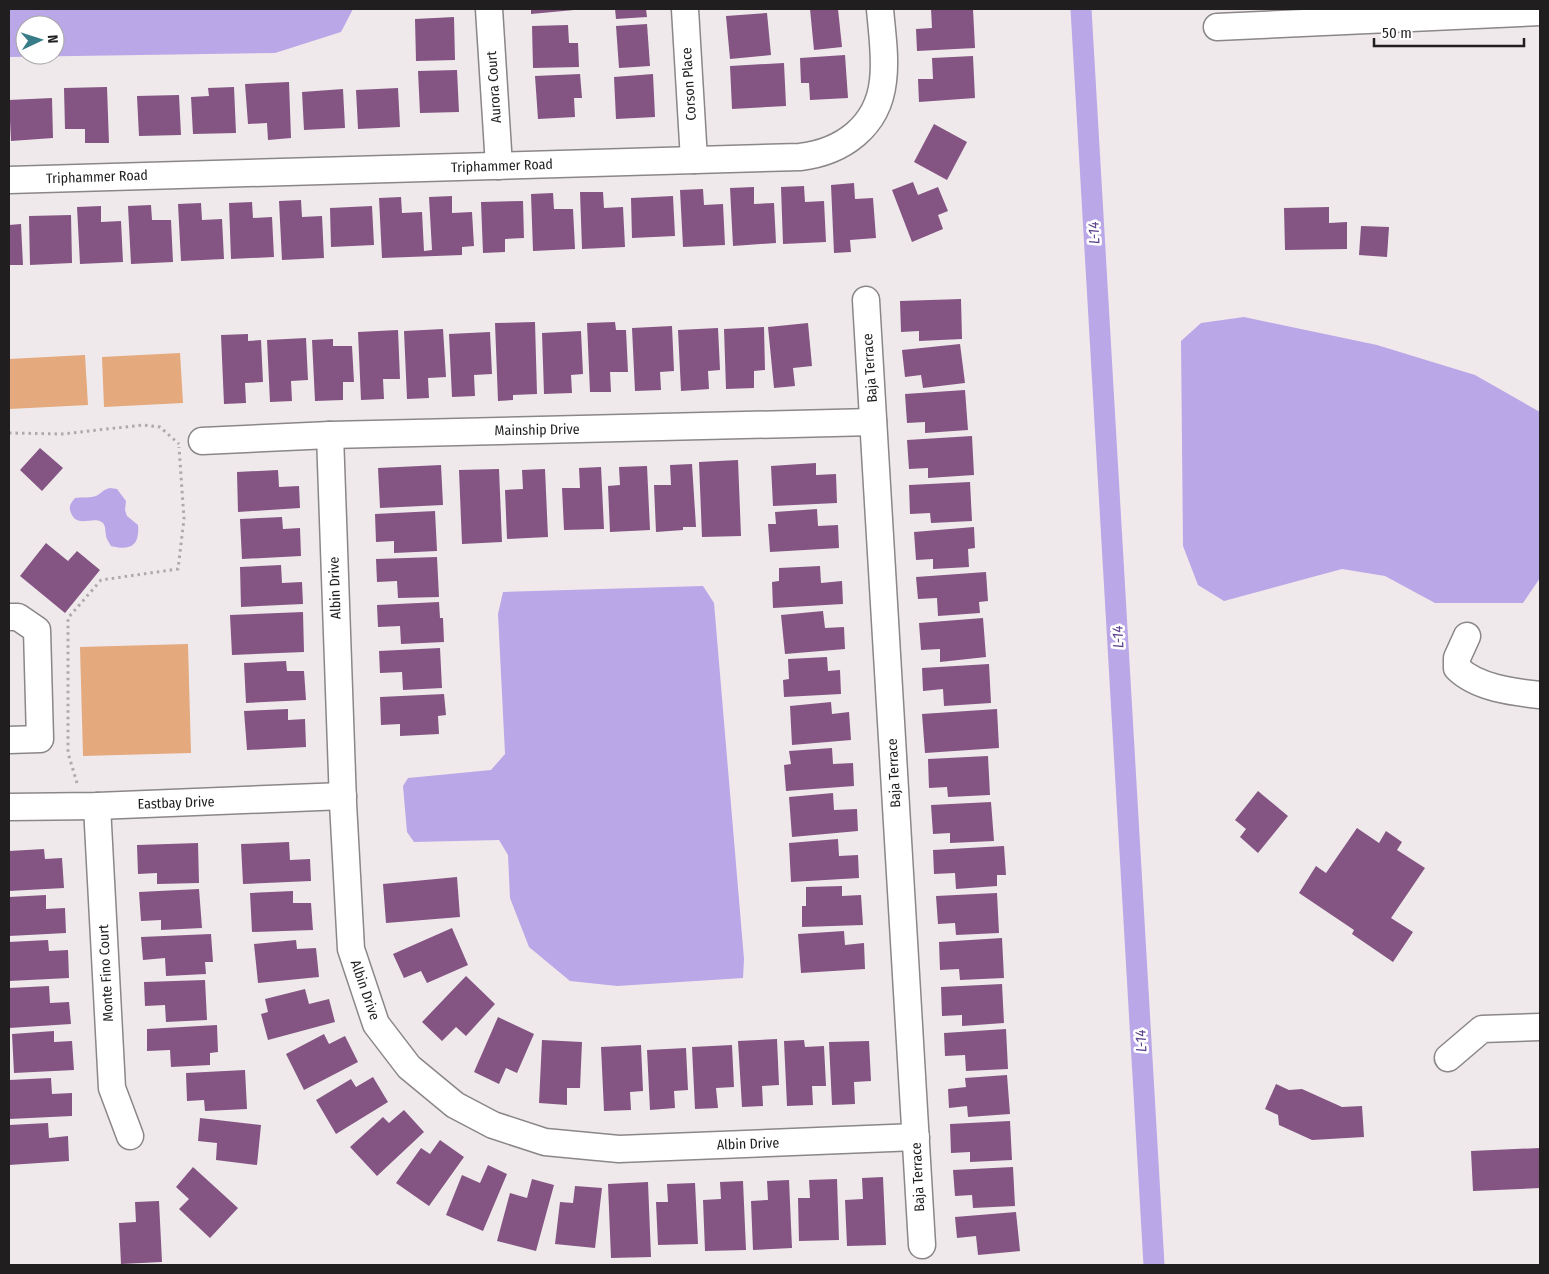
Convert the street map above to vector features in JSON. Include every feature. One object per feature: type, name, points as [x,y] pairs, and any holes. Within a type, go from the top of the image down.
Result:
[{"type":"street","name":"Aurora Court","points":[[489,9],[499,166]]},
{"type":"street","name":"Corson Place","points":[[685,9],[694,160]]},
{"type":"street","name":"Triphammer Road","points":[[9,180],[800,157],[814,155],[829,151],[843,144],[855,135],[873,112],[883,83],[884,68],[880,9]]},
{"type":"street","points":[[1228,21],[1394,14],[1540,12]]},
{"type":"street","name":"Baja Terrace","points":[[866,300],[922,1245]]},
{"type":"street","name":"Mainship Drive","points":[[202,440],[330,435],[873,422]]},
{"type":"street","name":"Albin Drive","points":[[330,435],[343,796],[351,949],[376,1024],[409,1066],[455,1104],[492,1125],[545,1142],[619,1149],[916,1137]]},
{"type":"street","points":[[9,617],[18,617],[37,630],[40,739],[9,740]]},
{"type":"street","points":[[1466,636],[1457,658],[1457,668],[1464,675],[1512,692],[1540,696]]},
{"type":"street","name":"Eastbay Drive","points":[[9,807],[97,806],[343,796]]},
{"type":"street","name":"Monte Fino Court","points":[[97,806],[112,1088],[130,1136]]},
{"type":"street","points":[[1448,1058],[1482,1030],[1540,1027]]},
{"type":"path","points":[[9,433],[62,434],[143,425],[160,427],[179,444],[184,519],[178,569],[101,580],[68,618],[68,753],[78,783]]},
{"type":"shaded area","points":[[9,9],[353,9],[341,32],[275,53],[65,56],[65,15],[15,15],[15,57],[9,57]]},
{"type":"shaded area","points":[[1244,317],[1377,345],[1475,375],[1540,412],[1540,578],[1523,603],[1435,603],[1385,576],[1342,569],[1224,601],[1198,585],[1183,546],[1181,341],[1201,323]]},
{"type":"shaded area","points":[[180,353],[183,403],[104,407],[102,357]]},
{"type":"shaded area","points":[[85,355],[88,405],[9,409],[9,359]]},
{"type":"shaded area","points":[[110,488],[117,489],[126,501],[125,510],[127,516],[138,525],[137,538],[128,547],[111,546],[106,538],[103,523],[95,520],[77,520],[70,511],[70,505],[75,498],[94,497]]},
{"type":"shaded area","points":[[703,586],[714,603],[744,959],[743,978],[617,986],[570,981],[529,947],[510,898],[508,855],[499,840],[414,842],[407,832],[403,786],[408,778],[491,770],[505,754],[498,614],[503,592]]},
{"type":"shaded area","points":[[188,644],[191,753],[83,756],[80,647]]},
{"type":"building","points":[[531,9],[574,9],[574,10],[531,14]]},
{"type":"building","points":[[615,9],[646,9],[647,17],[616,19]]},
{"type":"building","points":[[810,9],[838,9],[842,47],[814,50]]},
{"type":"building","points":[[931,9],[973,9],[975,48],[917,51],[916,29],[932,28]]},
{"type":"building","points":[[767,13],[771,55],[730,59],[726,16]]},
{"type":"building","points":[[454,17],[455,60],[416,61],[415,19]]},
{"type":"building","points":[[647,24],[650,66],[619,68],[616,26]]},
{"type":"building","points":[[568,25],[569,43],[578,43],[579,67],[533,68],[532,26]]},
{"type":"building","points":[[845,55],[848,98],[810,100],[809,83],[801,83],[800,58]]},
{"type":"building","points":[[973,56],[975,98],[919,102],[918,79],[933,79],[932,58]]},
{"type":"building","points":[[784,63],[786,106],[732,109],[730,66]]},
{"type":"building","points":[[457,70],[459,112],[420,113],[418,71]]},
{"type":"building","points":[[580,74],[582,98],[574,98],[575,117],[538,119],[535,76]]},
{"type":"building","points":[[653,74],[655,117],[616,119],[614,77]]},
{"type":"building","points":[[289,82],[291,138],[268,140],[267,123],[248,124],[245,84]]},
{"type":"building","points":[[107,87],[109,143],[85,143],[85,129],[65,129],[64,88]]},
{"type":"building","points":[[234,87],[236,133],[193,134],[191,97],[209,96],[208,88]]},
{"type":"building","points":[[398,88],[400,127],[358,129],[356,90]]},
{"type":"building","points":[[343,89],[345,128],[304,130],[302,92]]},
{"type":"building","points":[[179,95],[181,135],[139,136],[137,96]]},
{"type":"building","points":[[52,98],[53,138],[11,141],[9,100]]},
{"type":"building","points":[[934,124],[967,142],[947,180],[914,162]]},
{"type":"building","points":[[913,182],[918,195],[938,187],[948,211],[938,215],[943,229],[912,242],[892,190]]},
{"type":"building","points":[[854,183],[855,199],[873,198],[876,238],[850,240],[851,252],[834,253],[831,185]]},
{"type":"building","points":[[804,186],[805,202],[824,201],[826,242],[783,244],[781,187]]},
{"type":"building","points":[[754,187],[754,204],[774,203],[776,243],[733,246],[730,188]]},
{"type":"building","points":[[703,189],[704,205],[723,204],[725,245],[683,247],[680,190]]},
{"type":"building","points":[[580,192],[603,192],[604,208],[623,207],[625,247],[582,249]]},
{"type":"building","points":[[553,193],[554,209],[573,209],[575,249],[533,251],[531,194]]},
{"type":"building","points":[[452,196],[452,213],[472,212],[474,246],[462,247],[462,255],[382,258],[379,198],[401,197],[402,213],[422,212],[424,251],[432,250],[429,197]]},
{"type":"building","points":[[673,196],[675,236],[632,238],[631,198]]},
{"type":"building","points":[[301,200],[302,217],[322,216],[324,258],[282,260],[279,201]]},
{"type":"building","points":[[523,201],[524,238],[505,239],[505,252],[483,253],[481,202]]},
{"type":"building","points":[[252,202],[253,218],[272,217],[274,257],[231,259],[229,203]]},
{"type":"building","points":[[201,203],[202,220],[222,219],[224,259],[181,261],[178,204]]},
{"type":"building","points":[[151,205],[152,220],[171,220],[173,262],[131,264],[128,206]]},
{"type":"building","points":[[101,206],[101,222],[121,221],[123,262],[80,264],[77,207]]},
{"type":"building","points":[[372,206],[374,245],[331,247],[330,208]]},
{"type":"building","points":[[1329,207],[1329,223],[1347,222],[1347,249],[1285,250],[1284,208]]},
{"type":"building","points":[[71,215],[72,263],[30,265],[29,216]]},
{"type":"building","points":[[21,224],[23,265],[9,265],[9,225]]},
{"type":"building","points":[[1361,226],[1389,227],[1387,257],[1359,255]]},
{"type":"building","points":[[961,299],[962,339],[919,341],[919,331],[901,332],[900,301]]},
{"type":"building","points":[[535,322],[537,394],[513,395],[513,400],[498,401],[495,323]]},
{"type":"building","points":[[615,322],[616,330],[626,330],[628,372],[610,372],[611,392],[590,392],[587,323]]},
{"type":"building","points":[[808,323],[812,366],[793,368],[795,386],[774,388],[768,327]]},
{"type":"building","points":[[672,326],[674,371],[660,372],[661,390],[635,391],[632,328]]},
{"type":"building","points":[[764,327],[765,370],[754,371],[754,388],[726,389],[724,329]]},
{"type":"building","points":[[718,328],[720,370],[708,371],[709,389],[681,391],[678,330]]},
{"type":"building","points":[[443,329],[446,377],[428,378],[429,398],[407,399],[404,331]]},
{"type":"building","points":[[398,330],[400,379],[383,379],[384,399],[361,400],[358,332]]},
{"type":"building","points":[[581,331],[583,374],[571,375],[572,393],[544,394],[542,333]]},
{"type":"building","points":[[490,332],[492,374],[474,375],[475,396],[452,397],[449,334]]},
{"type":"building","points":[[248,334],[248,341],[261,340],[263,382],[245,383],[246,403],[224,404],[221,335]]},
{"type":"building","points":[[306,338],[308,380],[291,381],[292,401],[270,402],[267,340]]},
{"type":"building","points":[[333,339],[333,346],[352,346],[354,382],[343,382],[343,400],[315,401],[312,340]]},
{"type":"building","points":[[960,344],[965,383],[923,388],[921,375],[905,377],[902,350]]},
{"type":"building","points":[[965,390],[968,430],[925,433],[925,422],[907,423],[905,394]]},
{"type":"building","points":[[972,436],[974,475],[928,478],[928,468],[909,469],[907,440]]},
{"type":"building","points":[[40,448],[63,468],[42,491],[20,470]]},
{"type":"building","points":[[738,460],[741,536],[702,537],[699,462]]},
{"type":"building","points":[[816,463],[816,475],[836,474],[837,503],[773,506],[771,466]]},
{"type":"building","points":[[692,464],[696,527],[683,527],[683,530],[656,532],[654,485],[671,485],[670,465]]},
{"type":"building","points":[[441,465],[443,505],[380,508],[378,468]]},
{"type":"building","points":[[647,466],[650,530],[610,532],[608,486],[620,485],[619,467]]},
{"type":"building","points":[[601,467],[604,529],[564,530],[562,488],[580,488],[579,468]]},
{"type":"building","points":[[499,469],[502,542],[462,544],[459,470]]},
{"type":"building","points":[[545,469],[548,537],[507,539],[505,490],[523,489],[522,470]]},
{"type":"building","points":[[278,470],[279,487],[299,486],[300,508],[238,512],[237,472]]},
{"type":"building","points":[[970,482],[972,521],[931,523],[930,513],[910,514],[909,485]]},
{"type":"building","points":[[817,509],[818,526],[838,525],[839,548],[770,552],[768,524],[776,524],[775,512]]},
{"type":"building","points":[[435,511],[437,551],[394,553],[394,541],[376,542],[375,514]]},
{"type":"building","points":[[282,517],[283,529],[300,528],[301,556],[242,559],[240,519]]},
{"type":"building","points":[[974,527],[975,548],[968,549],[969,567],[933,569],[933,559],[916,560],[914,532]]},
{"type":"building","points":[[46,543],[68,561],[77,551],[100,570],[65,613],[20,576]]},
{"type":"building","points":[[437,557],[439,597],[398,598],[397,581],[377,582],[376,559]]},
{"type":"building","points":[[281,565],[282,583],[302,582],[303,604],[241,607],[240,567]]},
{"type":"building","points":[[820,566],[821,583],[842,581],[843,604],[773,608],[772,582],[779,581],[779,568]]},
{"type":"building","points":[[986,572],[988,601],[979,602],[980,613],[938,616],[937,598],[918,599],[916,577]]},
{"type":"building","points":[[439,602],[440,618],[443,618],[444,642],[401,644],[400,626],[378,627],[377,605]]},
{"type":"building","points":[[823,611],[825,628],[844,627],[845,649],[785,654],[781,615]]},
{"type":"building","points":[[303,612],[304,652],[232,655],[230,615]]},
{"type":"building","points":[[983,618],[986,657],[940,662],[940,649],[921,650],[919,623]]},
{"type":"building","points":[[440,648],[442,688],[403,690],[402,672],[380,673],[379,651]]},
{"type":"building","points":[[827,657],[828,671],[840,670],[841,694],[784,697],[783,680],[789,679],[788,659]]},
{"type":"building","points":[[286,661],[287,671],[304,671],[306,700],[246,703],[244,663]]},
{"type":"building","points":[[989,664],[991,703],[944,706],[943,689],[923,691],[922,668]]},
{"type":"building","points":[[444,694],[446,715],[438,716],[439,734],[400,736],[400,724],[381,725],[380,697]]},
{"type":"building","points":[[831,702],[832,714],[849,712],[851,740],[792,745],[790,706]]},
{"type":"building","points":[[288,709],[288,720],[305,719],[306,747],[247,750],[244,711]]},
{"type":"building","points":[[997,709],[999,748],[925,753],[922,714]]},
{"type":"building","points":[[832,748],[833,764],[853,763],[854,786],[786,791],[784,765],[791,764],[789,751]]},
{"type":"building","points":[[988,756],[990,795],[948,797],[947,787],[929,788],[928,759]]},
{"type":"building","points":[[1258,791],[1288,816],[1258,853],[1240,837],[1246,829],[1235,820]]},
{"type":"building","points":[[833,793],[834,810],[857,809],[858,831],[792,837],[789,797]]},
{"type":"building","points":[[991,802],[994,841],[950,843],[950,833],[933,834],[931,805]]},
{"type":"building","points":[[1357,828],[1379,843],[1386,831],[1402,842],[1397,850],[1425,868],[1391,918],[1413,932],[1393,962],[1352,934],[1354,930],[1299,893],[1316,866],[1326,873]]},
{"type":"building","points":[[838,839],[839,856],[858,855],[859,878],[791,882],[789,843]]},
{"type":"building","points":[[289,842],[290,860],[310,859],[311,881],[243,884],[241,844]]},
{"type":"building","points":[[198,843],[199,883],[157,884],[157,873],[138,874],[137,845]]},
{"type":"building","points":[[1004,846],[1006,875],[997,875],[997,886],[956,889],[955,873],[934,874],[933,850]]},
{"type":"building","points":[[44,849],[45,859],[62,858],[64,888],[9,891],[9,851]]},
{"type":"building","points":[[457,877],[460,917],[386,923],[383,884]]},
{"type":"building","points":[[842,886],[842,896],[861,895],[863,925],[802,927],[802,906],[806,906],[806,887]]},
{"type":"building","points":[[199,889],[202,928],[161,930],[161,920],[141,921],[139,892]]},
{"type":"building","points":[[293,891],[293,903],[311,903],[313,930],[252,932],[250,893]]},
{"type":"building","points":[[997,893],[999,933],[956,935],[955,923],[938,924],[936,896]]},
{"type":"building","points":[[46,895],[46,909],[65,908],[66,933],[9,936],[9,897]]},
{"type":"building","points":[[452,928],[468,965],[427,983],[421,971],[404,978],[393,954]]},
{"type":"building","points":[[844,931],[845,945],[864,943],[865,969],[801,973],[798,934]]},
{"type":"building","points":[[211,934],[213,962],[205,962],[206,974],[166,976],[165,958],[143,960],[141,937]]},
{"type":"building","points":[[1002,938],[1004,978],[960,980],[959,969],[940,970],[939,942]]},
{"type":"building","points":[[48,940],[49,951],[68,950],[69,978],[9,981],[9,942]]},
{"type":"building","points":[[296,940],[297,949],[316,948],[319,977],[258,983],[254,944]]},
{"type":"building","points":[[466,976],[495,1004],[466,1036],[456,1027],[442,1041],[422,1022]]},
{"type":"building","points":[[205,980],[207,1020],[166,1022],[165,1005],[145,1006],[144,982]]},
{"type":"building","points":[[1002,984],[1004,1023],[962,1026],[962,1015],[942,1016],[941,987]]},
{"type":"building","points":[[49,986],[50,1003],[69,1002],[71,1024],[9,1028],[9,988]]},
{"type":"building","points":[[305,989],[309,1004],[329,999],[335,1022],[268,1040],[261,1014],[268,1012],[265,999]]},
{"type":"building","points":[[498,1017],[534,1034],[517,1073],[506,1068],[499,1084],[474,1072]]},
{"type":"building","points":[[217,1025],[218,1052],[210,1053],[210,1065],[171,1067],[170,1050],[147,1051],[147,1029]]},
{"type":"building","points":[[1006,1029],[1008,1069],[966,1071],[965,1055],[945,1056],[944,1033]]},
{"type":"building","points":[[54,1031],[54,1042],[72,1041],[74,1070],[14,1073],[12,1034]]},
{"type":"building","points":[[324,1034],[329,1044],[345,1036],[358,1062],[304,1090],[286,1054]]},
{"type":"building","points":[[777,1039],[779,1085],[762,1086],[763,1106],[742,1107],[738,1041]]},
{"type":"building","points":[[542,1040],[582,1042],[580,1088],[567,1088],[567,1105],[539,1103]]},
{"type":"building","points":[[804,1040],[805,1047],[824,1046],[826,1086],[812,1086],[813,1105],[787,1106],[784,1041]]},
{"type":"building","points":[[869,1041],[871,1081],[854,1082],[855,1104],[832,1105],[829,1042]]},
{"type":"building","points":[[641,1045],[643,1091],[630,1092],[631,1110],[604,1111],[601,1047]]},
{"type":"building","points":[[732,1045],[734,1087],[716,1088],[718,1108],[695,1109],[692,1047]]},
{"type":"building","points":[[686,1048],[688,1090],[674,1091],[675,1108],[650,1110],[647,1050]]},
{"type":"building","points":[[245,1070],[247,1109],[205,1111],[204,1100],[187,1101],[186,1073]]},
{"type":"building","points":[[1007,1075],[1010,1114],[968,1117],[967,1106],[949,1108],[948,1089],[966,1087],[965,1078]]},
{"type":"building","points":[[373,1077],[388,1102],[336,1134],[316,1100],[351,1079],[356,1087]]},
{"type":"building","points":[[51,1078],[52,1094],[72,1093],[72,1116],[9,1119],[9,1080]]},
{"type":"building","points":[[1276,1084],[1289,1090],[1302,1089],[1342,1107],[1362,1106],[1364,1137],[1312,1140],[1279,1125],[1278,1115],[1265,1109]]},
{"type":"building","points":[[404,1110],[424,1132],[377,1176],[350,1147],[383,1117],[389,1123]]},
{"type":"building","points":[[200,1118],[261,1125],[257,1165],[216,1160],[217,1143],[198,1141]]},
{"type":"building","points":[[1010,1121],[1012,1160],[970,1162],[970,1152],[951,1153],[950,1124]]},
{"type":"building","points":[[48,1123],[49,1138],[68,1136],[69,1161],[9,1165],[9,1125]]},
{"type":"building","points":[[440,1140],[464,1157],[429,1206],[396,1183],[421,1148],[430,1154]]},
{"type":"building","points":[[1540,1148],[1540,1188],[1473,1191],[1471,1151]]},
{"type":"building","points":[[488,1165],[507,1174],[483,1231],[446,1215],[462,1175],[480,1183]]},
{"type":"building","points":[[193,1167],[238,1208],[210,1238],[179,1209],[189,1199],[176,1187]]},
{"type":"building","points":[[1013,1167],[1015,1206],[973,1208],[972,1195],[955,1196],[953,1170]]},
{"type":"building","points":[[883,1177],[886,1245],[847,1246],[845,1200],[863,1199],[862,1178]]},
{"type":"building","points":[[532,1179],[554,1185],[536,1251],[497,1241],[510,1193],[527,1198]]},
{"type":"building","points":[[837,1179],[839,1240],[799,1241],[798,1198],[810,1198],[809,1180]]},
{"type":"building","points":[[789,1180],[792,1248],[753,1250],[751,1201],[768,1200],[767,1181]]},
{"type":"building","points":[[743,1181],[746,1250],[705,1251],[703,1200],[721,1199],[720,1182]]},
{"type":"building","points":[[648,1182],[651,1257],[611,1258],[608,1184]]},
{"type":"building","points":[[695,1183],[698,1244],[658,1245],[656,1202],[668,1202],[667,1184]]},
{"type":"building","points":[[575,1186],[602,1188],[595,1248],[555,1244],[560,1202],[573,1203]]},
{"type":"building","points":[[159,1201],[162,1262],[121,1264],[119,1223],[136,1222],[135,1202]]},
{"type":"building","points":[[1016,1212],[1020,1251],[978,1255],[976,1236],[957,1238],[955,1217]]},
{"type":"waterway","name":"L-14","points":[[1081,9],[1154,1265]]}]
